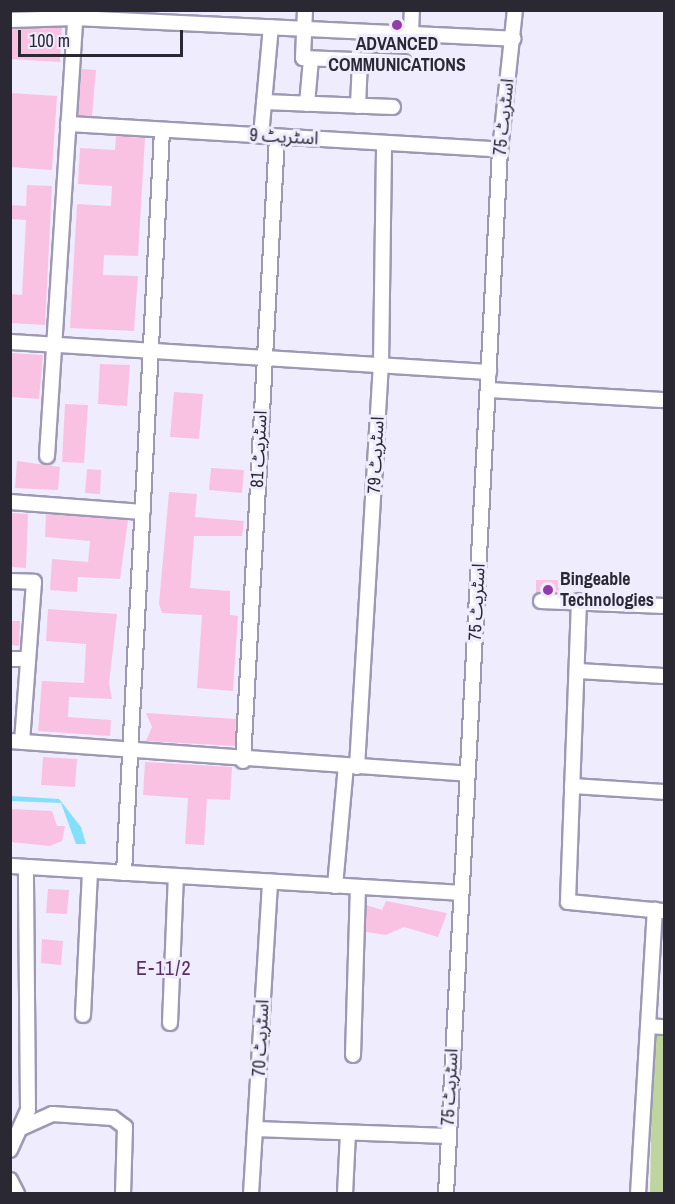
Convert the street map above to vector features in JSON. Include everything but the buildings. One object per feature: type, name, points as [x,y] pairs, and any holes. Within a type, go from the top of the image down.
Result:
[{"type":"street","points":[[305,10],[303,58],[404,62]]},
{"type":"street","points":[[411,34],[412,10]]},
{"type":"street","name":"اسٹریٹ 75","points":[[446,1194],[500,150],[515,10]]},
{"type":"street","points":[[10,20],[75,18],[93,15],[202,17],[271,27],[513,39]]},
{"type":"street","points":[[47,456],[75,18]]},
{"type":"street","points":[[261,136],[271,27]]},
{"type":"street","points":[[307,104],[311,59]]},
{"type":"street","points":[[358,106],[360,61]]},
{"type":"street","points":[[264,102],[393,107]]},
{"type":"street","name":"اسٹریٹ 9","points":[[68,124],[500,150]]},
{"type":"street","points":[[124,873],[162,129]]},
{"type":"street","name":"اسٹریٹ 81","points":[[243,761],[277,137]]},
{"type":"street","name":"اسٹریٹ 79","points":[[335,886],[351,766],[381,365],[384,143]]},
{"type":"street","points":[[10,342],[489,372]]},
{"type":"street","points":[[488,390],[664,400]]},
{"type":"street","points":[[10,502],[143,512]]},
{"type":"street","points":[[10,581],[34,582],[28,659],[16,741],[243,761],[468,774]]},
{"type":"street","points":[[541,601],[664,606]]},
{"type":"street","points":[[579,601],[568,902],[660,910],[648,1026],[638,1194]]},
{"type":"street","points":[[10,659],[28,659]]},
{"type":"street","points":[[576,671],[664,676]]},
{"type":"street","points":[[572,786],[664,792]]},
{"type":"street","points":[[10,866],[460,893]]},
{"type":"street","points":[[10,1150],[15,1128],[28,1110],[17,1031],[26,867]]},
{"type":"street","points":[[82,1015],[90,871]]},
{"type":"street","points":[[170,1023],[176,876]]},
{"type":"street","name":"اسٹریٹ 70","points":[[251,1194],[270,882]]},
{"type":"street","points":[[353,1055],[358,887]]},
{"type":"street","points":[[648,1026],[664,1027]]},
{"type":"street","points":[[15,1128],[52,1114],[113,1118],[125,1127],[123,1194]]},
{"type":"street","points":[[255,1129],[448,1136]]},
{"type":"street","points":[[345,1194],[348,1133]]},
{"type":"street","points":[[10,1180],[16,1194]]},
{"type":"green space","points":[[653,1033],[664,1034],[664,1193],[650,1194]]},
{"type":"water","points":[[11,796],[59,799],[81,827],[86,844],[76,844],[61,803],[11,801]]},
{"type":"place","name":"ADVANCED COMMUNICATIONS","points":[[397,25]]},
{"type":"place","name":"Bingeable Technologies","points":[[548,590]]},
{"type":"district","name":"E-11/2","points":[[164,967]]}]
